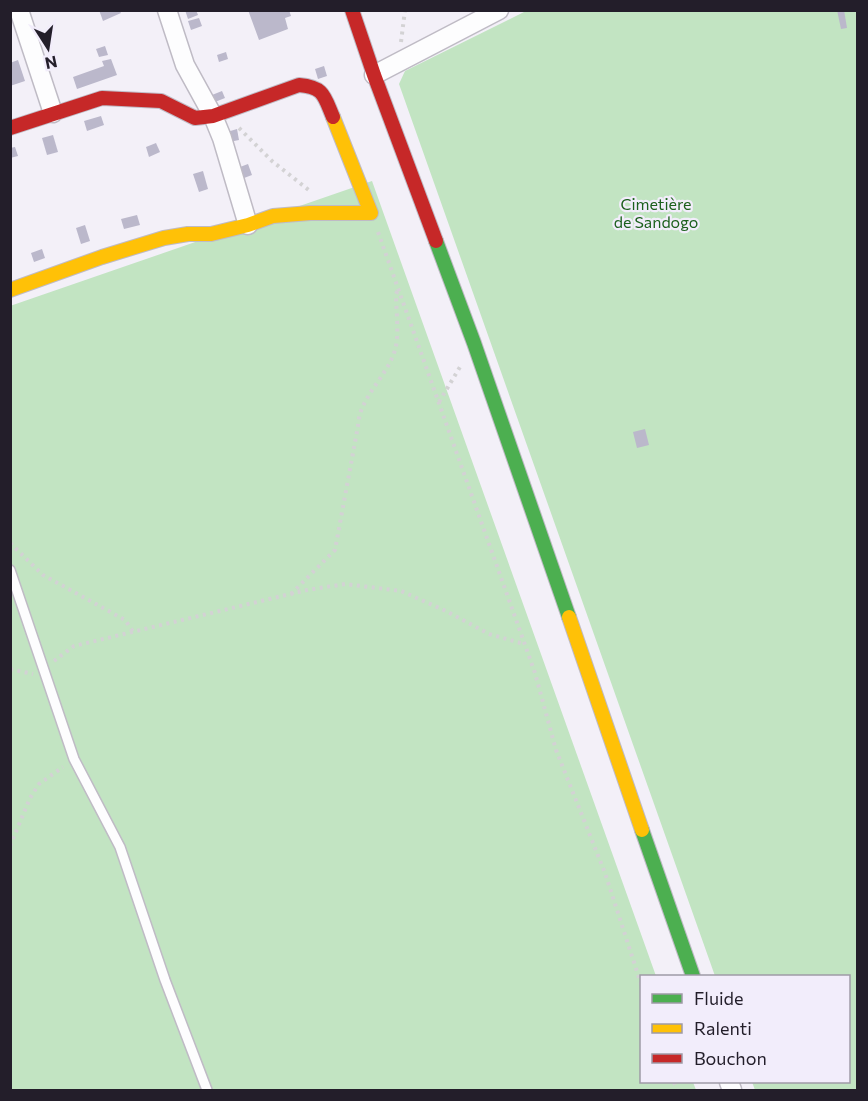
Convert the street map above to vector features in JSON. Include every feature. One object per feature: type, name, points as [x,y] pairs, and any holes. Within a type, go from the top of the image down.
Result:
[{"type":"street","points":[[19,10],[53,113]]},
{"type":"street","points":[[167,10],[185,65],[219,115],[222,138],[248,225]]},
{"type":"street","points":[[352,10],[474,343],[693,975]]},
{"type":"street","points":[[374,75],[499,10]]},
{"type":"street","points":[[10,128],[102,98],[161,101],[195,118],[219,115],[299,85],[313,86],[322,92],[371,213],[336,212],[273,216],[211,234],[188,234],[156,240],[10,290]]},
{"type":"lane","points":[[10,570],[74,759],[120,846],[165,980],[207,1090]]},
{"type":"path","points":[[398,63],[405,10]]},
{"type":"path","points":[[219,115],[336,212]]},
{"type":"path","points":[[371,213],[535,673],[556,750],[605,873],[640,981]]},
{"type":"path","points":[[291,594],[334,550],[358,426],[358,414],[386,369],[396,346],[396,294],[399,289]]},
{"type":"path","points":[[439,402],[474,343]]},
{"type":"path","points":[[10,543],[43,575],[125,620],[134,633]]},
{"type":"path","points":[[45,670],[61,654],[74,646],[291,594],[345,584],[401,591],[446,610],[489,634],[525,644]]},
{"type":"path","points":[[10,846],[30,798],[39,784],[74,759]]},
{"type":"green space","name":"Cimetière de Sandogo","points":[[526,11],[857,11],[857,1090],[755,1090],[752,1083],[850,1083],[850,975],[715,975],[399,84],[405,71]]},
{"type":"green space","points":[[372,181],[656,975],[640,975],[640,1083],[693,1083],[696,1090],[11,1090],[10,306]]},
{"type":"building","points":[[99,10],[119,10],[121,13],[103,21]]},
{"type":"building","points":[[185,10],[196,10],[198,15],[188,19]]},
{"type":"building","points":[[248,10],[289,10],[291,16],[285,18],[288,29],[259,40]]},
{"type":"building","points":[[837,10],[844,10],[847,28],[841,29]]},
{"type":"building","points":[[199,18],[202,26],[191,30],[188,21]]},
{"type":"building","points":[[105,46],[108,55],[99,57],[96,49]]},
{"type":"building","points":[[226,52],[228,59],[219,62],[217,55]]},
{"type":"building","points":[[111,59],[117,75],[77,89],[73,77],[104,66],[102,61]]},
{"type":"building","points":[[18,60],[25,81],[10,86],[10,63]]},
{"type":"building","points":[[324,66],[327,76],[318,79],[315,69]]},
{"type":"building","points":[[222,91],[225,98],[215,102],[212,95]]},
{"type":"building","points":[[101,116],[104,125],[87,131],[84,121]]},
{"type":"building","points":[[237,129],[239,140],[229,142],[227,132]]},
{"type":"building","points":[[53,135],[58,152],[47,155],[42,138]]},
{"type":"building","points":[[156,143],[160,152],[149,157],[146,147]]},
{"type":"building","points":[[15,147],[18,156],[10,158],[10,148]]},
{"type":"building","points":[[248,164],[252,175],[244,178],[240,167]]},
{"type":"building","points":[[203,171],[208,189],[199,192],[193,174]]},
{"type":"building","points":[[137,215],[140,225],[124,229],[121,219]]},
{"type":"building","points":[[85,225],[90,241],[81,244],[76,228]]},
{"type":"building","points":[[42,249],[45,258],[34,262],[31,253]]},
{"type":"building","points":[[645,429],[649,445],[637,448],[633,432]]},
{"type":"traffic: fast","points":[[436,241],[474,343],[569,617]]},
{"type":"traffic: fast","points":[[642,830],[693,975]]},
{"type":"traffic: slow","points":[[10,290],[102,257],[164,238],[188,234],[211,234],[273,216],[310,213],[371,213],[333,117]]},
{"type":"traffic: slow","points":[[569,617],[642,830]]},
{"type":"traffic: jam","points":[[352,10],[436,241]]},
{"type":"traffic: jam","points":[[10,128],[102,98],[161,101],[195,118],[213,116],[299,85],[318,90],[333,117]]}]
